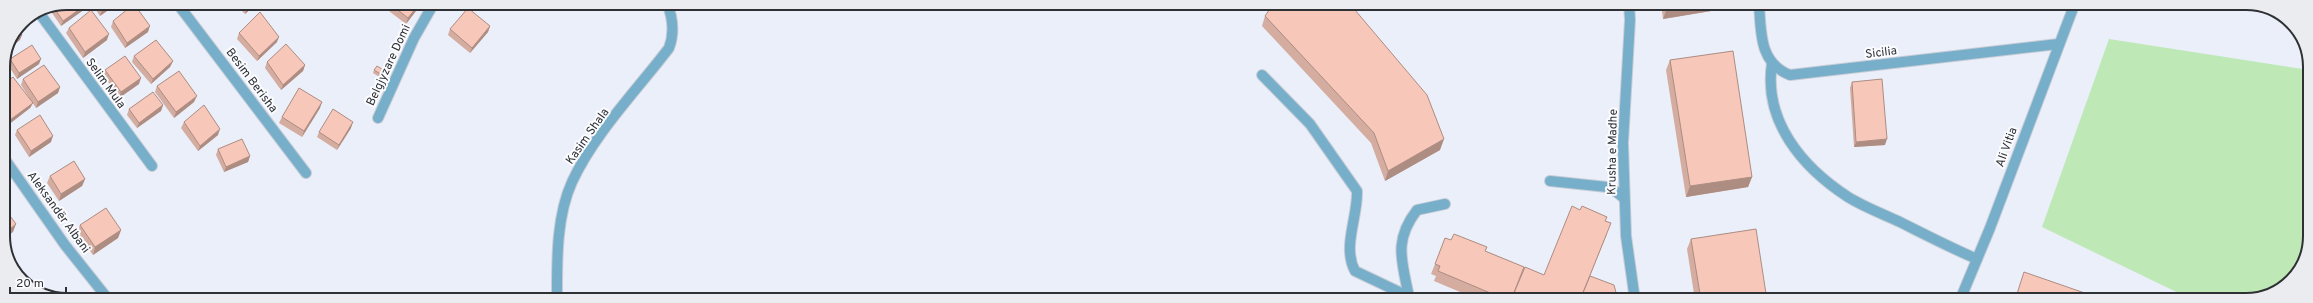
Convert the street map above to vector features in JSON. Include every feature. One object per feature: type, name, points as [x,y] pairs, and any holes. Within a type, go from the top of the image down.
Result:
[{"type":"street","name":"Besim Berisha","points":[[182,10],[306,173]]},
{"type":"street","name":"Belgjyzare Domi","points":[[378,118],[414,38],[430,10]]},
{"type":"street","name":"Kasim Shala","points":[[557,293],[558,248],[562,217],[571,183],[587,155],[669,48],[673,38],[673,24],[669,10]]},
{"type":"street","name":"Krusha e Madhe","points":[[1629,10],[1630,28],[1623,143],[1626,236],[1634,293]]},
{"type":"street","name":"Sicilia","points":[[1760,10],[1762,43],[1772,63],[1779,71],[1790,75],[2058,44]]},
{"type":"street","name":"Ali Vitia","points":[[1963,293],[2058,44],[2072,10]]},
{"type":"street","name":"Selim Mula","points":[[42,16],[152,166]]},
{"type":"street","points":[[1772,63],[1769,80],[1775,112],[1782,128],[1797,152],[1817,175],[1849,197],[1977,259]]},
{"type":"street","points":[[1262,74],[1310,124],[1357,192],[1350,248],[1350,262],[1355,271],[1402,293]]},
{"type":"street","name":"Aleksandër Albani","points":[[10,167],[65,245],[103,293]]},
{"type":"street","points":[[1550,181],[1607,188],[1614,190],[1624,198]]},
{"type":"street","points":[[1412,293],[1401,238],[1407,222],[1417,210],[1445,204]]},
{"type":"green space","points":[[2109,39],[2303,69],[2303,244],[2300,255],[2289,274],[2275,285],[2268,289],[2246,293],[2179,293],[2042,227]]},
{"type":"building","points":[[79,10],[63,21],[56,11]]},
{"type":"building","points":[[91,10],[109,34],[85,52],[69,28]]},
{"type":"building","points":[[127,10],[138,10],[150,26],[127,43],[113,21]]},
{"type":"building","points":[[398,10],[414,10],[408,18]]},
{"type":"building","points":[[466,10],[470,10],[490,26],[472,48],[450,29]]},
{"type":"building","points":[[1269,10],[1355,10],[1427,95],[1444,139],[1388,171],[1374,133],[1265,16]]},
{"type":"building","points":[[260,12],[279,37],[259,56],[239,33]]},
{"type":"building","points":[[156,40],[173,61],[153,79],[134,56]]},
{"type":"building","points":[[286,44],[305,65],[283,85],[267,62]]},
{"type":"building","points":[[32,45],[41,59],[19,73],[11,59]]},
{"type":"building","points":[[1733,51],[1752,177],[1690,186],[1670,60]]},
{"type":"building","points":[[125,56],[141,78],[121,92],[105,70]]},
{"type":"building","points":[[44,65],[60,87],[38,102],[23,79]]},
{"type":"building","points":[[377,66],[390,74],[387,78],[374,70]]},
{"type":"building","points":[[179,71],[197,96],[176,112],[157,86]]},
{"type":"building","points":[[13,77],[33,103],[10,120],[10,79]]},
{"type":"building","points":[[1882,79],[1887,139],[1856,142],[1852,82]]},
{"type":"building","points":[[299,88],[322,102],[304,131],[282,117]]},
{"type":"building","points":[[153,92],[163,105],[139,123],[129,109]]},
{"type":"building","points":[[204,105],[220,129],[200,146],[184,122]]},
{"type":"building","points":[[333,109],[353,122],[339,145],[319,132]]},
{"type":"building","points":[[40,115],[53,136],[31,151],[17,130]]},
{"type":"building","points":[[242,139],[250,156],[226,167],[218,149]]},
{"type":"building","points":[[74,161],[85,179],[61,194],[50,176]]},
{"type":"building","points":[[1572,206],[1580,210],[1582,206],[1607,217],[1605,221],[1611,223],[1583,293],[1514,293],[1525,267],[1544,275]]},
{"type":"building","points":[[106,208],[121,230],[95,247],[80,225]]},
{"type":"building","points":[[10,216],[16,224],[10,229]]},
{"type":"building","points":[[1756,229],[1766,293],[1700,293],[1691,239]]},
{"type":"building","points":[[1454,234],[1487,247],[1485,251],[1524,267],[1514,293],[1490,293],[1438,271],[1440,266],[1435,264],[1445,238],[1451,240]]},
{"type":"building","points":[[2024,272],[2085,293],[2017,293]]},
{"type":"building","points":[[1590,276],[1614,285],[1616,293],[1583,293]]}]
